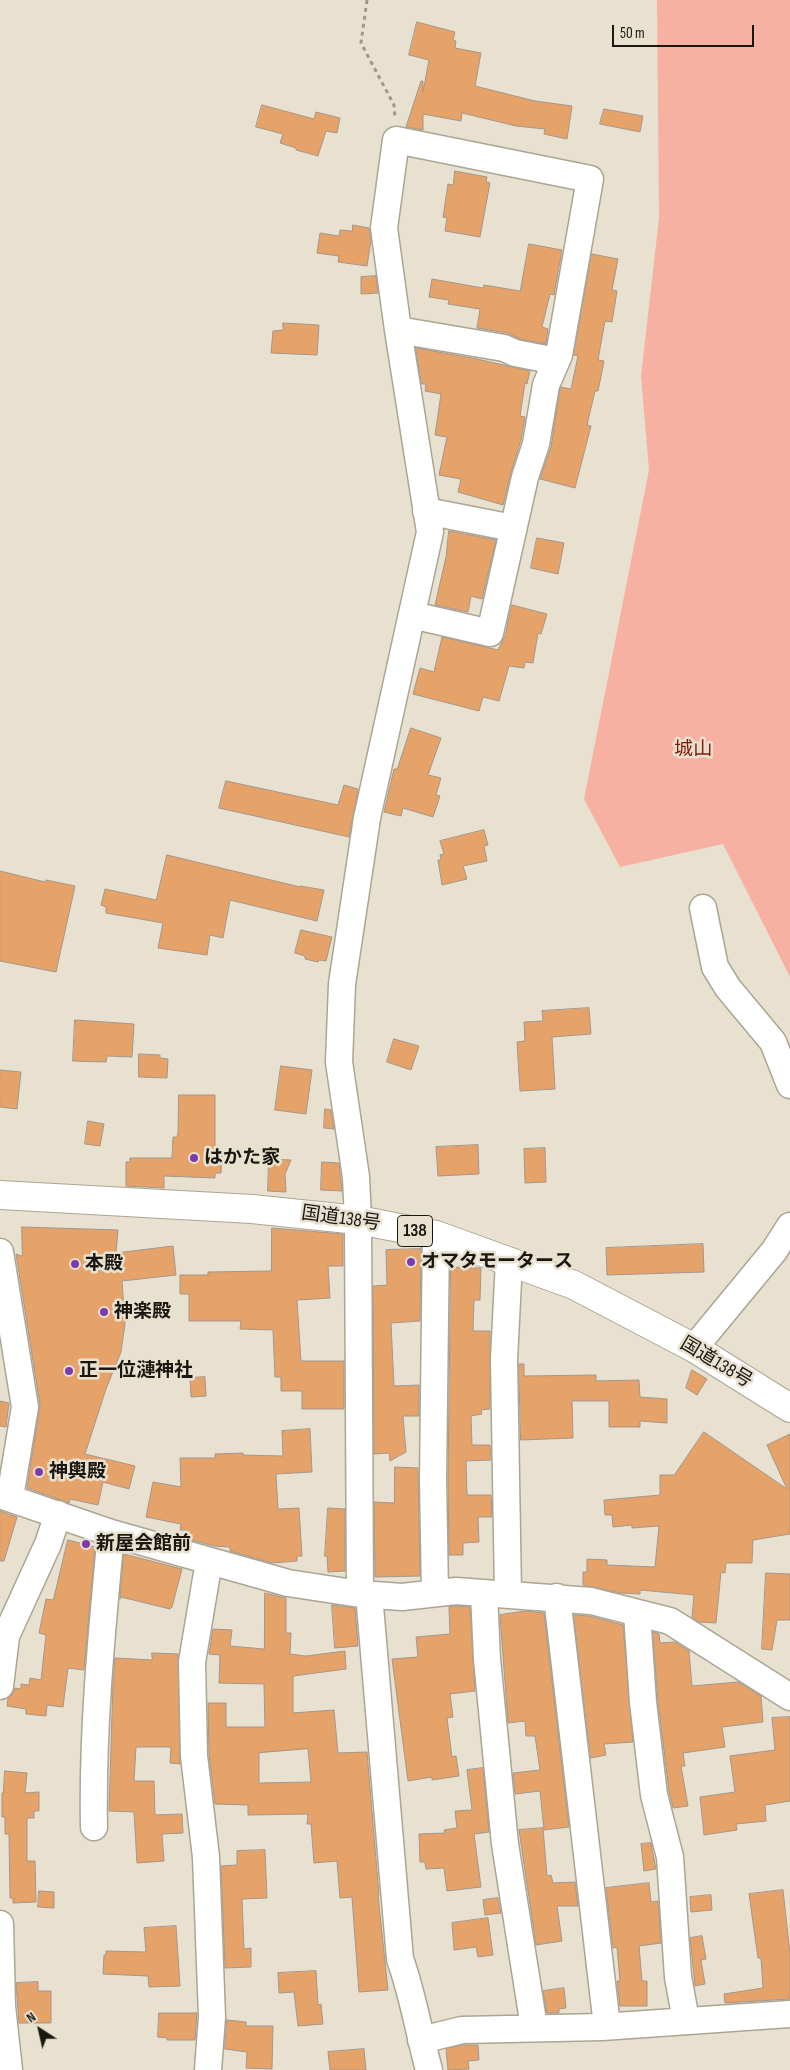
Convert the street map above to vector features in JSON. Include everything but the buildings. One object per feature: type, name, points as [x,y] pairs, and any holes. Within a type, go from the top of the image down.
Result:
[{"type":"highway","name":"国道138号","points":[[0,1195],[252,1209],[358,1220],[436,1235],[574,1285],[694,1348],[790,1408]]},
{"type":"street","points":[[412,615],[490,633],[525,477],[536,444],[546,385],[556,361],[590,179],[396,140],[384,228],[430,532],[367,818],[342,984],[339,1062],[356,1177],[365,1594],[400,1959],[412,1991],[421,2040],[429,2070]]},
{"type":"street","points":[[398,330],[504,348],[515,353],[556,361]]},
{"type":"street","points":[[426,511],[513,528]]},
{"type":"street","points":[[702,908],[715,967],[728,988],[773,1042],[790,1085]]},
{"type":"street","points":[[694,1348],[774,1251],[790,1226]]},
{"type":"street","points":[[435,1593],[433,1479],[436,1235]]},
{"type":"street","points":[[0,1252],[25,1407],[5,1496],[111,1533],[288,1583],[365,1594],[402,1597],[456,1591],[591,1600],[670,1621],[790,1697]]},
{"type":"street","points":[[508,1261],[496,1593],[487,1659],[505,1844],[534,2027]]},
{"type":"street","points":[[0,1686],[6,1636],[48,1544],[58,1514]]},
{"type":"street","points":[[94,1827],[93,1785],[101,1636],[111,1533]]},
{"type":"street","points":[[208,2070],[212,2017],[206,1857],[194,1756],[192,1662],[209,1561]]},
{"type":"street","points":[[557,1597],[608,2026]]},
{"type":"street","points":[[637,1613],[654,1795],[670,1857],[678,1977],[686,2020]]},
{"type":"street","points":[[0,1924],[2,2006],[9,2070]]},
{"type":"street","points":[[421,2040],[462,2030],[608,2026],[790,2014]]},
{"type":"path","points":[[367,0],[361,44],[394,105],[396,140]]},
{"type":"green space","name":"城山","points":[[657,0],[790,0],[790,977],[723,844],[620,867],[584,799],[649,470],[641,376],[659,218]]},
{"type":"place","name":"はかた家","points":[[194,1158]]},
{"type":"place","name":"オマタモータース","points":[[411,1262]]},
{"type":"place","name":"本殿","points":[[75,1264]]},
{"type":"place","name":"神楽殿","points":[[104,1312]]},
{"type":"place","name":"正一位漣神社","points":[[69,1371]]},
{"type":"place","name":"神輿殿","points":[[39,1472]]},
{"type":"place","name":"新屋会館前","points":[[86,1544]]}]
